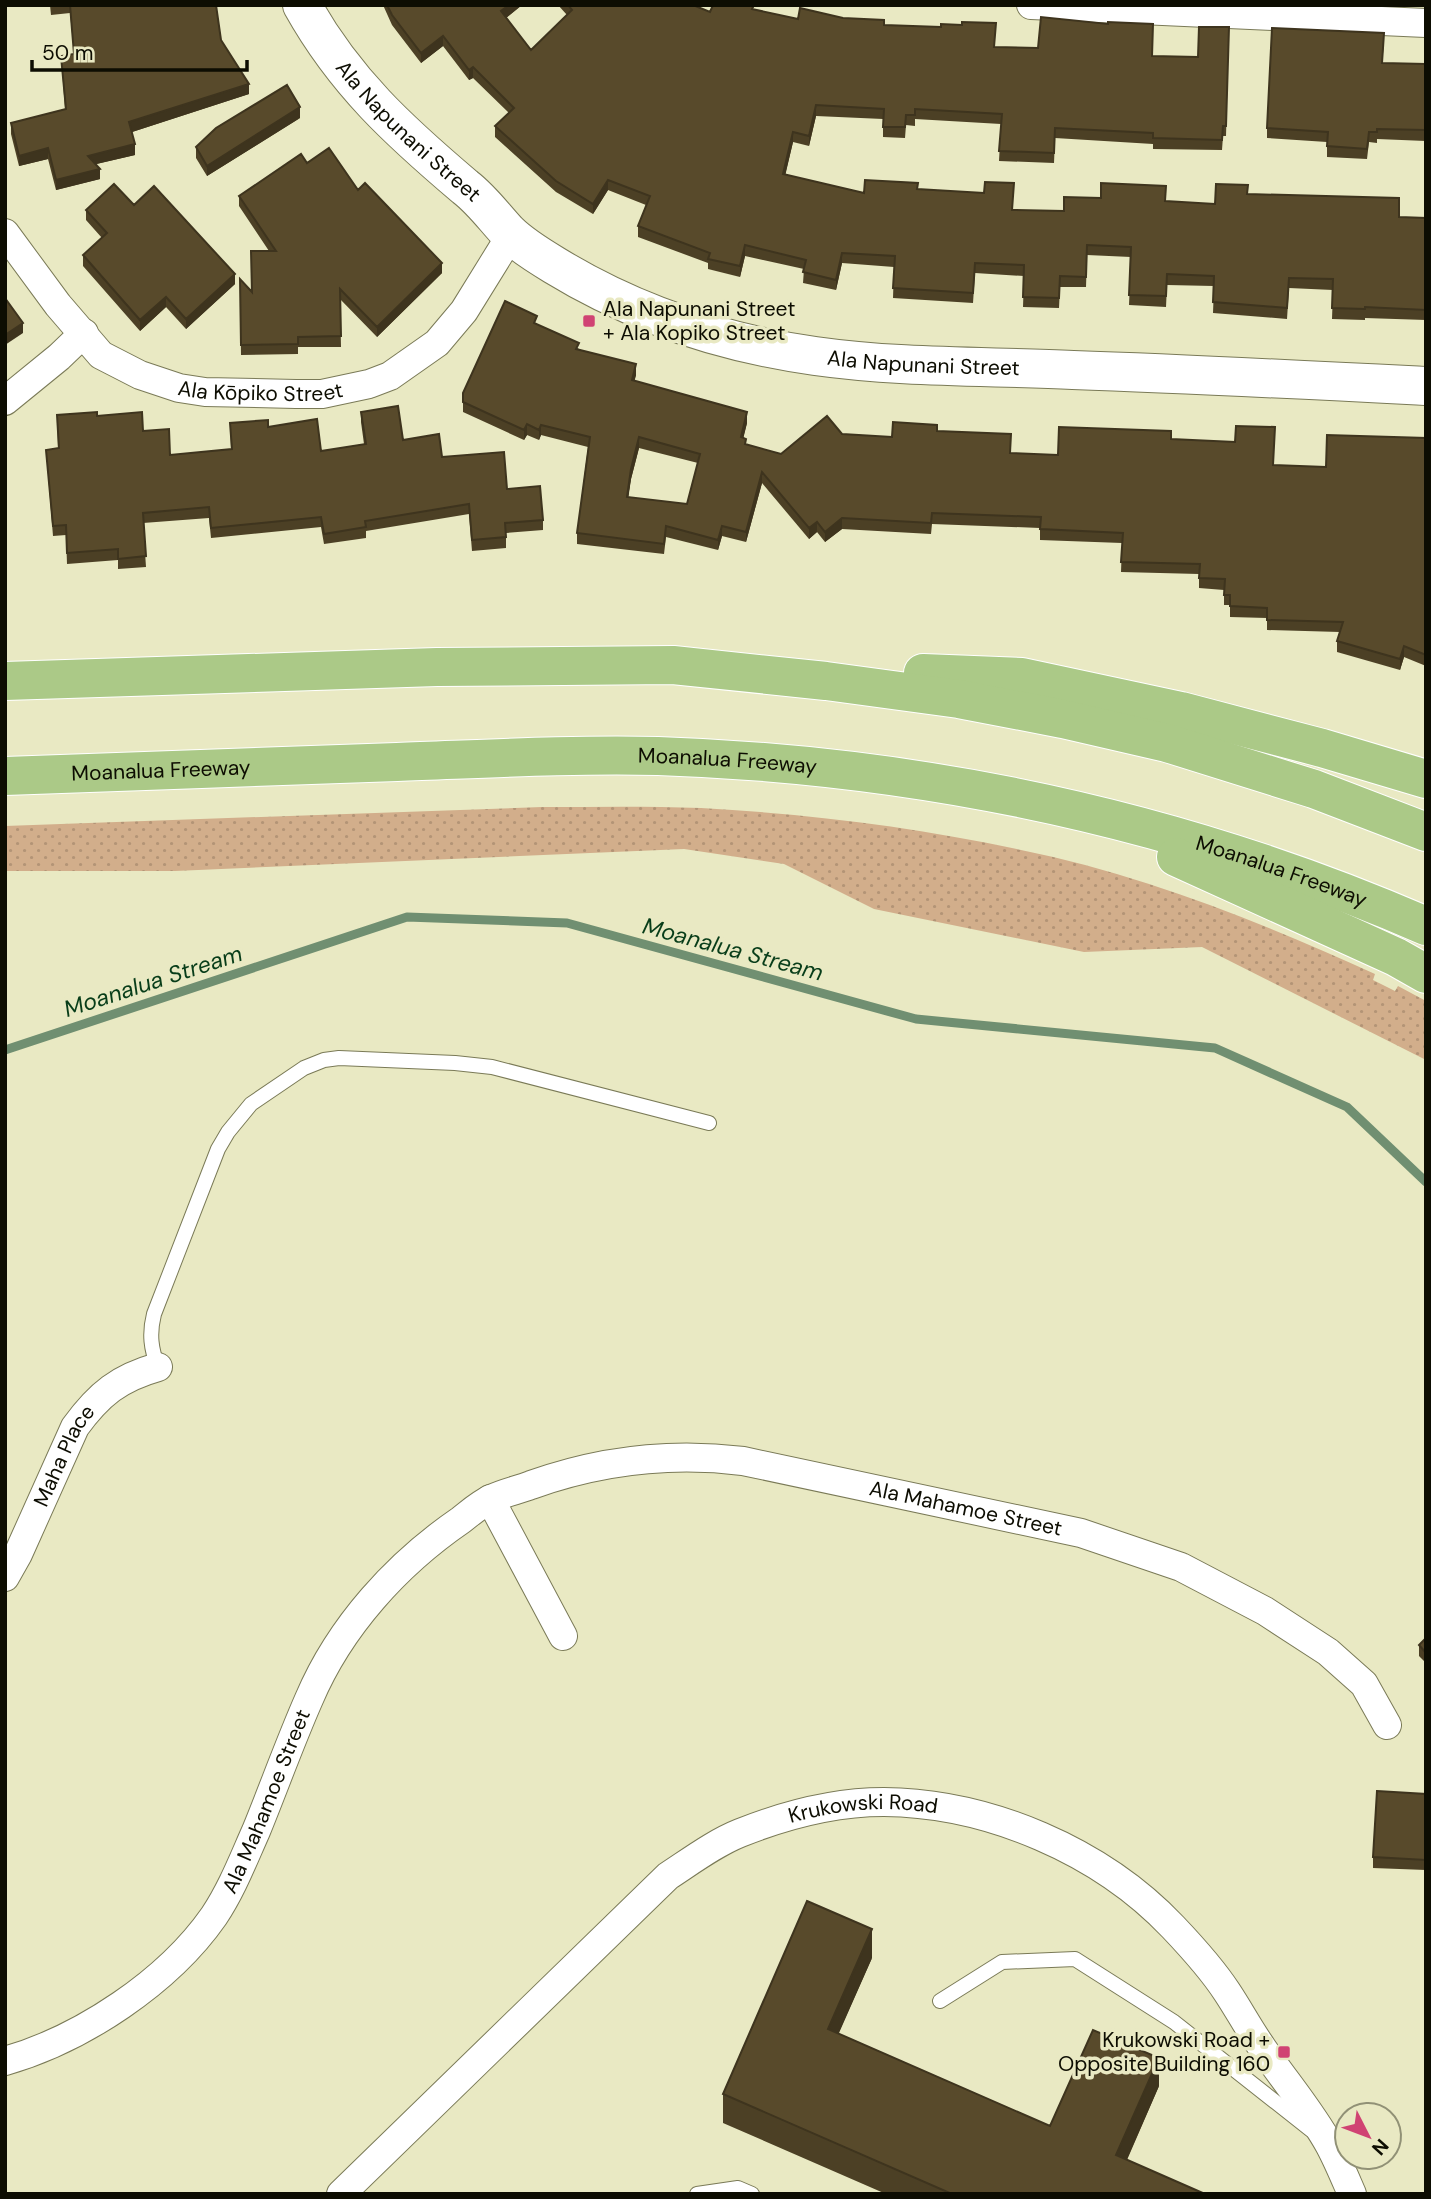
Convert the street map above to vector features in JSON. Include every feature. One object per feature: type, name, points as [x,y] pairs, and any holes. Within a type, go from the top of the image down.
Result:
[{"type":"highway","points":[[673,665],[906,692],[1063,719],[1181,747],[1314,789],[1426,832]]},
{"type":"highway","points":[[5,681],[437,667],[673,665],[1022,677],[1181,711],[1426,779]]},
{"type":"highway","name":"Moanalua Freeway","points":[[5,776],[539,757],[656,756],[763,762],[964,787],[1063,806],[1170,833],[1249,859],[1320,883],[1426,926]]},
{"type":"highway","points":[[1063,806],[1396,957],[1426,974]]},
{"type":"street","name":"Ala Napunani Street","points":[[302,5],[322,41],[355,84],[395,127],[475,194],[511,236],[586,284],[672,322],[721,337],[815,356],[865,361],[1426,386]]},
{"type":"street","points":[[1031,5],[1426,23]]},
{"type":"street","name":"Ala Kōpiko Street","points":[[5,233],[58,305],[101,355],[140,375],[179,387],[205,392],[296,394],[346,390],[390,376],[437,343],[464,311],[511,236]]},
{"type":"street","points":[[5,401],[84,333]]},
{"type":"street","name":"Maha Place","points":[[5,1577],[75,1427],[88,1409],[120,1381],[158,1367]]},
{"type":"street","name":"Ala Mahamoe Street","points":[[5,2061],[65,2039],[133,1997],[188,1947],[213,1917],[234,1884],[309,1698],[328,1661],[350,1628],[400,1569],[430,1541],[490,1499],[616,1461],[651,1457],[718,1458],[774,1467],[1082,1533],[1181,1567],[1265,1611],[1328,1652],[1364,1684],[1387,1725]]},
{"type":"street","points":[[490,1499],[563,1636]]},
{"type":"street","name":"Krukowski Road","points":[[341,2194],[668,1876],[702,1854],[750,1830],[836,1806],[883,1802],[920,1804],[1026,1830],[1060,1844],[1121,1881],[1172,1926],[1226,1990],[1254,2037],[1329,2144],[1352,2194]]},
{"type":"lane","points":[[158,1367],[152,1353],[150,1337],[153,1314],[218,1149],[251,1104],[314,1063],[339,1058],[492,1066],[709,1123]]},
{"type":"lane","points":[[940,2001],[1002,1962],[1075,1959],[1174,2022],[1329,2144]]},
{"type":"lane","points":[[696,2194],[738,2188],[752,2194]]},
{"type":"shaded area","points":[[542,807],[701,808],[822,818],[902,828],[1067,860],[1201,902],[1289,936],[1375,974],[1373,980],[1395,991],[1398,986],[1426,1001],[1426,1060],[1202,947],[1084,952],[874,909],[784,864],[684,849],[175,871],[5,871],[5,826]]},
{"type":"building","points":[[70,5],[216,5],[221,40],[249,84],[129,122],[135,144],[88,156],[100,169],[56,180],[48,148],[19,156],[11,123],[66,109],[61,56],[74,54]]},
{"type":"building","points":[[387,5],[509,5],[501,11],[531,50],[572,10],[568,5],[693,5],[710,12],[713,5],[754,5],[752,9],[798,19],[800,8],[843,18],[884,20],[884,25],[941,27],[941,24],[962,25],[962,22],[996,23],[994,47],[1038,48],[1041,17],[1108,24],[1153,24],[1152,56],[1198,57],[1199,27],[1229,27],[1226,126],[1223,126],[1222,140],[1153,138],[1153,133],[1055,128],[1054,153],[999,151],[1002,114],[915,109],[915,115],[906,115],[905,127],[883,127],[884,109],[816,105],[809,136],[793,132],[783,174],[864,193],[865,180],[918,183],[917,189],[984,193],[985,182],[1014,183],[1012,210],[1064,211],[1064,197],[1101,198],[1101,183],[1166,186],[1165,201],[1215,204],[1216,184],[1248,185],[1247,194],[1399,198],[1399,217],[1426,218],[1426,310],[1332,308],[1333,279],[1289,278],[1287,308],[1213,302],[1214,276],[1167,274],[1166,296],[1129,295],[1131,247],[1087,245],[1086,277],[1060,276],[1059,298],[1023,297],[1024,265],[975,263],[973,293],[893,288],[895,256],[842,253],[836,280],[803,272],[806,260],[745,245],[740,266],[708,259],[710,253],[638,226],[650,196],[608,180],[593,204],[556,181],[495,126],[514,108],[473,67],[469,70],[443,36],[421,53]]},
{"type":"building","points":[[1272,28],[1384,33],[1382,63],[1426,64],[1426,130],[1377,129],[1377,132],[1369,132],[1367,149],[1327,146],[1328,132],[1267,128]]},
{"type":"building","points":[[287,85],[300,107],[207,166],[196,147],[216,128]]},
{"type":"building","points":[[329,148],[358,190],[365,183],[442,263],[377,327],[340,289],[341,336],[298,337],[298,344],[241,345],[240,279],[252,292],[251,251],[276,251],[239,196],[301,154],[307,163]]},
{"type":"building","points":[[114,184],[134,205],[154,186],[235,274],[186,319],[166,297],[140,320],[83,255],[107,233],[86,210]]},
{"type":"building","points":[[5,298],[23,323],[5,335]]},
{"type":"building","points":[[505,301],[537,316],[534,323],[579,343],[576,349],[636,364],[632,380],[747,412],[741,437],[746,439],[745,444],[781,454],[827,416],[842,434],[892,437],[893,422],[937,425],[937,431],[1011,434],[1010,453],[1058,455],[1059,427],[1171,431],[1171,439],[1235,442],[1236,426],[1275,427],[1273,465],[1326,467],[1327,435],[1426,438],[1426,655],[1404,646],[1400,659],[1337,641],[1343,622],[1267,620],[1267,608],[1230,606],[1230,595],[1224,595],[1225,579],[1199,578],[1200,564],[1121,562],[1123,533],[1040,529],[1041,517],[932,513],[931,523],[842,518],[825,532],[817,522],[809,528],[762,472],[746,532],[722,526],[718,540],[666,526],[664,544],[577,533],[590,437],[541,425],[539,430],[527,424],[524,430],[463,402],[463,393]],"holes":[[[639,437],[700,454],[687,504],[627,497]]]},
{"type":"building","points":[[398,406],[403,440],[439,434],[442,457],[504,452],[507,489],[540,486],[543,520],[505,523],[506,537],[472,540],[469,504],[365,521],[366,527],[324,534],[321,517],[211,528],[209,507],[143,513],[146,556],[118,559],[118,549],[67,553],[66,525],[53,526],[46,450],[59,448],[57,415],[97,412],[97,416],[142,412],[143,431],[169,429],[170,455],[232,449],[230,423],[268,420],[268,427],[317,419],[321,451],[366,444],[361,412]]},
{"type":"building","points":[[1426,1638],[1426,1653],[1419,1645]]},
{"type":"building","points":[[1377,1791],[1426,1794],[1426,1860],[1373,1857]]},
{"type":"building","points":[[807,1901],[872,1929],[828,2029],[1050,2126],[1093,2030],[1159,2058],[1116,2155],[1205,2194],[952,2194],[723,2094]]},
{"type":"waterway","name":"Moanalua Stream","points":[[5,1050],[407,917],[567,923],[916,1019],[1215,1048],[1347,1107],[1426,1182]]},
{"type":"place","name":"Ala Napunani Street + Ala Kopiko Street","points":[[589,321]]},
{"type":"place","name":"Krukowski Road + Opposite Building 160","points":[[1284,2052]]}]
